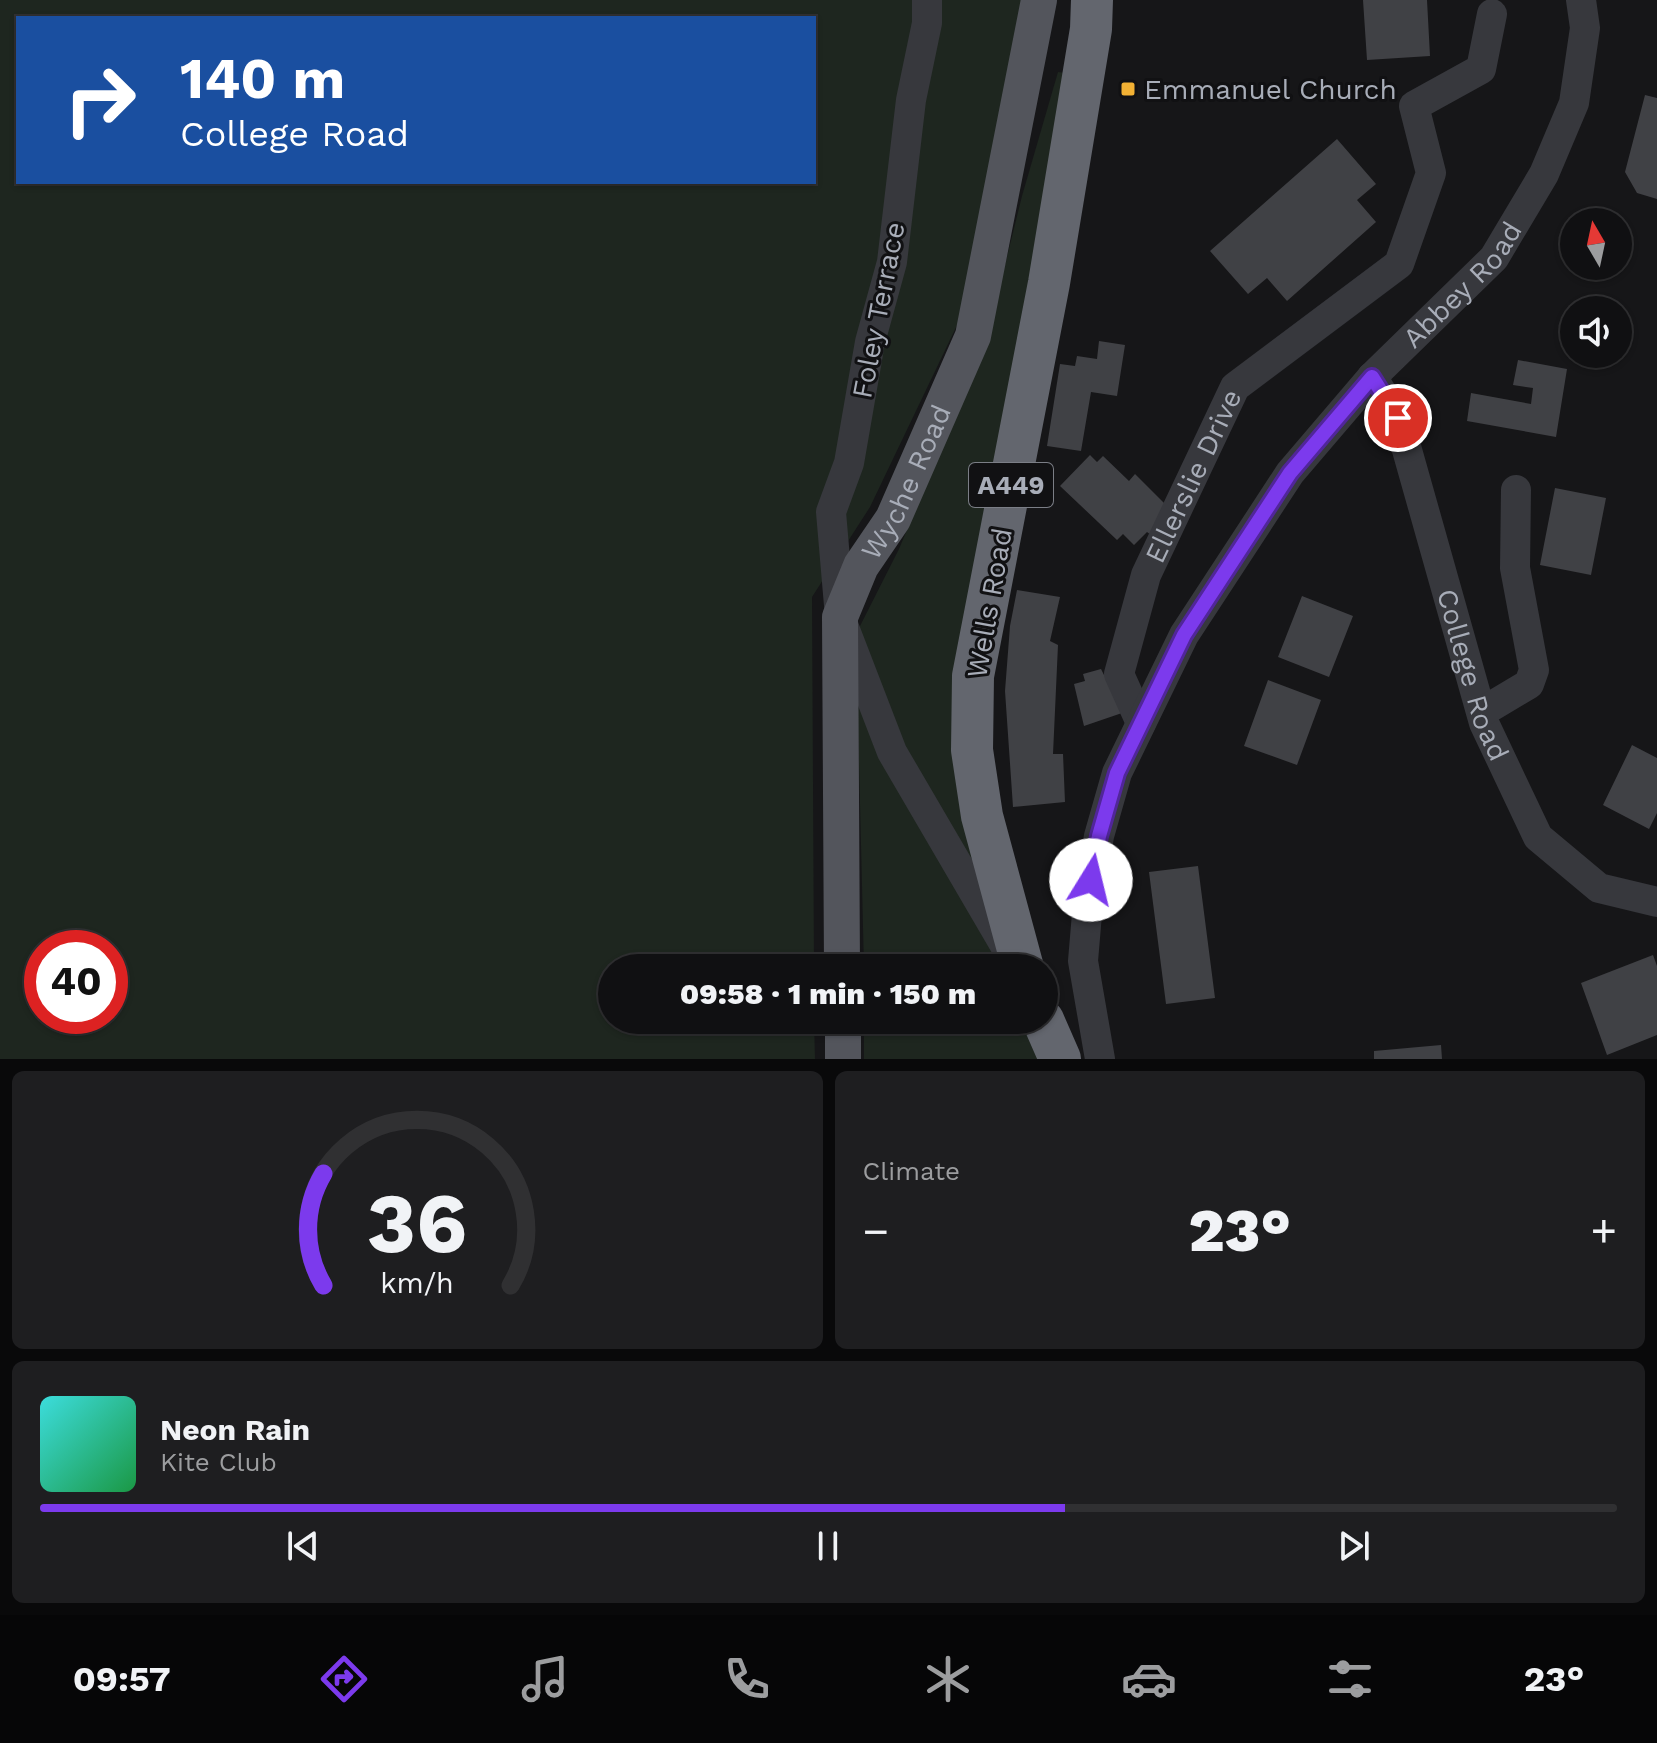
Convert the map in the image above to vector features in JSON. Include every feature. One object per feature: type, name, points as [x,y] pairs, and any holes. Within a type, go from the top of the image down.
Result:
[{"type":"highway","name":"Wells Road","points":[[1017,954],[982,816],[972,750],[973,676],[1049,283],[1091,29],[1092,0]]},
{"type":"highway","points":[[1049,1034],[1060,1059]]},
{"type":"main road","name":"Wyche Road","points":[[842,954],[840,617],[861,566],[893,519],[973,336],[1039,0]]},
{"type":"main road","points":[[843,1034],[843,1059]]},
{"type":"street","name":"Foley Terrace","points":[[927,0],[927,23],[911,100],[892,262],[870,342],[849,463],[831,512],[840,617],[892,752],[1013,954]]},
{"type":"street","name":"Abbey Road","points":[[1100,1059],[1083,961],[1088,902],[1099,836],[1117,773],[1184,635],[1282,485],[1372,377],[1494,258],[1544,174],[1574,103],[1585,28],[1581,0]]},
{"type":"street","name":"Ellerslie Drive","points":[[1141,723],[1119,674],[1146,575],[1235,387],[1399,264],[1431,173],[1414,106],[1481,69],[1492,14]]},
{"type":"street","name":"College Road","points":[[1372,377],[1398,418],[1482,712],[1538,837],[1599,888],[1657,902]]},
{"type":"street","points":[[1482,712],[1529,684],[1534,670],[1515,568],[1516,490]]},
{"type":"shaded area","points":[[0,0],[1022,0],[959,321],[870,507],[812,597],[814,954],[598,954],[598,1034],[814,1034],[815,1059],[0,1059]]},
{"type":"shaded area","points":[[1058,72],[1073,74],[963,649],[1009,954],[864,954],[858,721],[860,626],[899,549],[987,338],[1022,196]]},
{"type":"shaded area","points":[[864,1034],[1033,1034],[1043,1059],[864,1059]]},
{"type":"building","points":[[1363,0],[1427,0],[1430,56],[1367,60]]},
{"type":"building","points":[[1645,95],[1657,98],[1657,199],[1637,193],[1625,172]]},
{"type":"building","points":[[1337,139],[1376,184],[1357,200],[1376,222],[1287,301],[1267,278],[1248,294],[1210,251]]},
{"type":"building","points":[[1099,341],[1125,345],[1117,396],[1091,392],[1081,451],[1047,446],[1060,364],[1075,366],[1077,356],[1097,359]]},
{"type":"building","points":[[1518,360],[1567,369],[1556,437],[1467,421],[1471,393],[1531,404],[1533,388],[1513,385]]},
{"type":"building","points":[[1090,455],[1097,462],[1103,456],[1129,481],[1135,474],[1173,512],[1151,535],[1147,532],[1134,545],[1123,534],[1117,540],[1060,486]]},
{"type":"building","points":[[1555,488],[1606,498],[1591,575],[1540,565]]},
{"type":"building","points":[[1017,590],[1060,597],[1050,641],[1058,645],[1053,754],[1063,754],[1065,802],[1013,807],[1005,691],[1010,626]]},
{"type":"building","points":[[1302,596],[1353,616],[1329,677],[1278,657]]},
{"type":"building","points":[[1101,669],[1104,675],[1110,673],[1122,713],[1084,726],[1074,684],[1085,681],[1083,674]]},
{"type":"building","points":[[1268,680],[1321,700],[1297,765],[1244,746]]},
{"type":"building","points":[[1632,745],[1657,758],[1657,813],[1649,829],[1603,805]]},
{"type":"building","points":[[1198,866],[1215,998],[1166,1004],[1149,872]]},
{"type":"building","points":[[1653,955],[1657,966],[1657,1035],[1607,1055],[1581,983]]},
{"type":"building","points":[[1441,1045],[1442,1059],[1374,1059],[1374,1051]]},
{"type":"place","name":"Emmanuel Church","points":[[1128,89]]},
{"type":"route","points":[[1091,880],[1099,836],[1117,773],[1184,635],[1274,497],[1290,473],[1372,377],[1398,418]]}]
